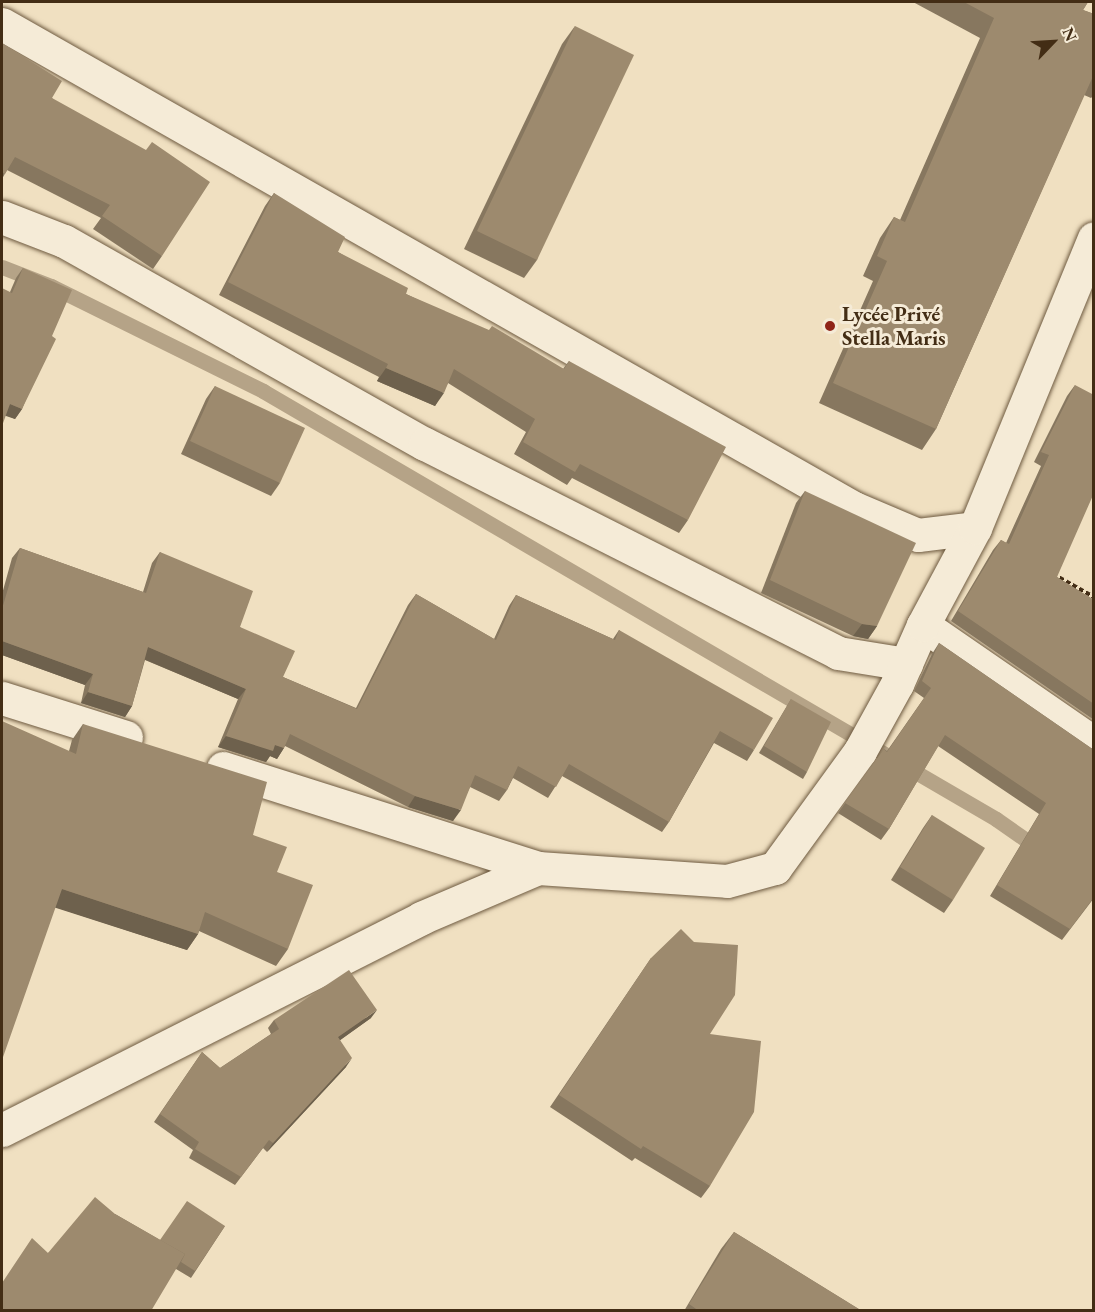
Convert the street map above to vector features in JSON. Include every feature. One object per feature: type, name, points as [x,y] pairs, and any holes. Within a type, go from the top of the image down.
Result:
[{"type":"street","points":[[2,24],[854,508],[918,535],[975,528]]},
{"type":"street","points":[[2,217],[64,241],[425,444],[838,653],[902,674]]},
{"type":"street","points":[[195,760],[538,868],[727,881],[775,868],[860,751],[902,674],[923,625],[975,528],[1094,238]]},
{"type":"street","points":[[923,625],[1094,743]]},
{"type":"street","points":[[2,698],[150,745]]},
{"type":"street","points":[[2,1130],[421,918],[538,868]]},
{"type":"path","points":[[1044,568],[1094,597]]},
{"type":"building","points":[[964,2],[1088,2],[1083,10],[1094,14],[1094,74],[936,429],[833,383],[887,261],[877,256],[894,217],[905,222],[994,18]]},
{"type":"building","points":[[575,26],[634,55],[537,260],[477,231]]},
{"type":"building","points":[[2,43],[62,81],[52,98],[146,150],[152,142],[210,182],[162,256],[102,216],[110,205],[15,157],[5,174],[2,172]]},
{"type":"building","points":[[274,193],[345,237],[338,252],[408,288],[406,294],[489,330],[492,326],[564,369],[569,361],[726,447],[688,520],[580,464],[575,472],[523,442],[535,419],[454,369],[444,393],[386,368],[388,364],[228,282]]},
{"type":"building","points":[[23,268],[72,290],[52,336],[56,339],[22,409],[10,404],[2,426],[2,288],[12,293]]},
{"type":"building","points":[[1075,385],[1094,395],[1094,493],[1057,577],[1094,600],[1094,704],[958,611],[1001,540],[1009,544],[1049,455],[1041,452]]},
{"type":"building","points":[[215,386],[305,428],[280,483],[190,441]]},
{"type":"building","points":[[805,491],[916,543],[877,626],[862,624],[770,580]]},
{"type":"building","points":[[20,548],[146,593],[160,552],[253,591],[240,627],[295,651],[283,677],[357,709],[416,594],[496,640],[516,595],[615,640],[619,630],[773,718],[754,750],[720,731],[669,822],[569,764],[556,787],[518,766],[507,790],[475,775],[461,810],[415,796],[290,734],[284,748],[275,745],[273,751],[226,736],[246,689],[148,647],[132,706],[88,692],[93,674],[2,641],[2,609]]},
{"type":"building","points":[[939,643],[1094,748],[1094,897],[1070,929],[997,885],[1046,803],[945,735],[889,829],[845,803],[884,749],[887,752],[931,688],[922,681]]},
{"type":"building","points":[[791,699],[831,722],[807,772],[764,746]]},
{"type":"building","points":[[2,721],[76,754],[83,724],[267,782],[253,835],[287,847],[277,872],[313,885],[288,949],[205,912],[198,934],[62,889],[2,1060]]},
{"type":"building","points":[[932,815],[985,848],[953,900],[900,867]]},
{"type":"building","points":[[681,929],[694,942],[738,945],[735,995],[710,1034],[761,1041],[754,1112],[710,1186],[643,1146],[641,1149],[559,1095],[651,958]]},
{"type":"building","points":[[349,970],[377,1010],[338,1037],[352,1058],[273,1143],[269,1140],[241,1177],[195,1149],[199,1142],[160,1114],[202,1052],[220,1068],[279,1029],[274,1020]]},
{"type":"building","points":[[95,1197],[115,1214],[185,1254],[151,1311],[2,1311],[2,1283],[32,1238],[48,1253]]},
{"type":"building","points":[[187,1201],[225,1226],[195,1271],[181,1262],[185,1254],[160,1240]]},
{"type":"building","points":[[734,1232],[862,1311],[699,1311],[689,1304]]},
{"type":"waterway","points":[[2,267],[51,286],[263,391],[996,819],[1039,849]]},
{"type":"place","name":"Lycée Privé Stella Maris","points":[[830,326]]}]
